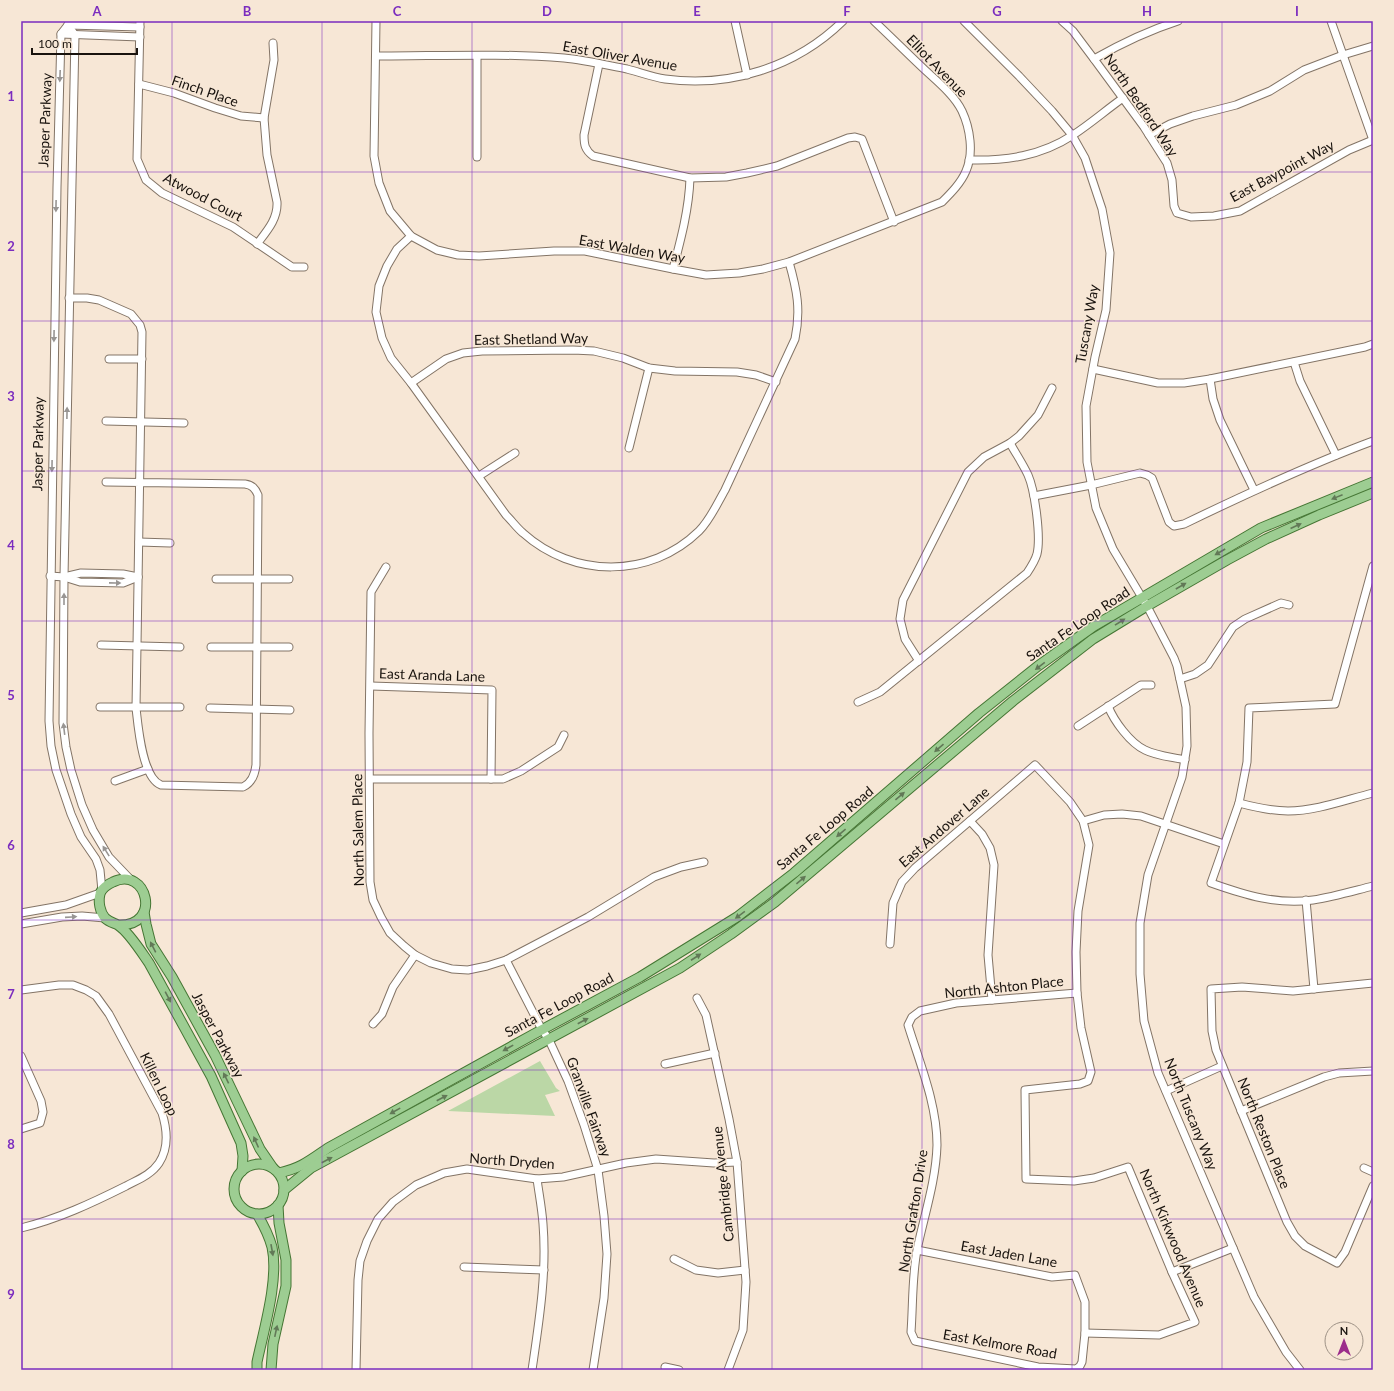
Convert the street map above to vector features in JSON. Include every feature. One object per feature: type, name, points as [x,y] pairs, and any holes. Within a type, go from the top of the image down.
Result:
[{"type":"main road","name":"Santa Fe Loop Road","points":[[284,1190],[311,1168],[680,968],[775,902],[1013,701],[1093,639],[1144,602],[1261,528],[1373,482]]},
{"type":"main road","name":"Santa Fe Loop Road","points":[[276,1171],[292,1170],[304,1165],[328,1148],[640,978],[736,917],[794,873],[985,708],[1038,666],[1094,626],[1266,539],[1373,493]]},
{"type":"main road","points":[[117,880],[131,880],[136,883],[145,893],[146,906],[144,912],[140,919],[134,923],[126,926],[113,924],[106,918],[100,906],[101,892],[111,882],[117,880]]},
{"type":"main road","name":"Jasper Parkway","points":[[144,912],[151,944],[172,978],[215,1055],[260,1149],[276,1171]]},
{"type":"main road","name":"Jasper Parkway","points":[[118,925],[138,947],[149,963],[211,1076],[241,1143],[244,1156],[242,1171]]},
{"type":"main road","points":[[257,1164],[265,1165],[276,1171],[282,1178],[284,1190],[283,1198],[278,1205],[265,1214],[249,1212],[242,1208],[234,1194],[234,1185],[242,1171],[249,1166],[257,1164]]},
{"type":"main road","points":[[271,1370],[273,1344],[286,1286],[286,1260],[279,1223],[278,1205]]},
{"type":"main road","points":[[256,1370],[274,1278],[272,1247],[263,1224],[257,1214]]},
{"type":"street","name":"East Walden Way","points":[[376,21],[374,156],[379,183],[390,210],[411,236],[437,250],[458,255],[585,251],[706,275],[739,273],[763,269],[789,262],[942,202],[956,187],[966,171],[969,160]]},
{"type":"street","points":[[735,21],[747,75]]},
{"type":"street","name":"East Oliver Avenue","points":[[376,56],[532,56],[566,58],[664,78],[695,81],[722,80],[747,75],[772,67],[794,57],[817,43],[843,21]]},
{"type":"street","name":"Elliot Avenue","points":[[874,21],[948,92],[962,111],[968,129],[970,150],[969,160]]},
{"type":"street","name":"Tuscany Way","points":[[964,21],[1025,82],[1072,135],[1085,158],[1102,209],[1110,253],[1106,310],[1086,406],[1087,462],[1096,508],[1113,549],[1144,602]]},
{"type":"street","name":"North Bedford Way","points":[[1062,21],[1073,31],[1123,98],[1167,163],[1172,180],[1174,206],[1177,213]]},
{"type":"street","points":[[1094,59],[1126,41],[1159,27],[1178,21]]},
{"type":"street","points":[[1331,21],[1373,140]]},
{"type":"street","points":[[68,25],[140,24]]},
{"type":"street","name":"Atwood Court","points":[[140,24],[137,159],[146,180],[162,193],[233,227],[292,268],[304,267]]},
{"type":"street","points":[[61,34],[68,25]]},
{"type":"street","points":[[68,25],[75,35]]},
{"type":"street","points":[[61,34],[140,37]]},
{"type":"street","name":"Jasper Parkway","points":[[61,34],[50,576],[49,721],[51,746],[56,770],[71,814],[81,837],[96,859],[100,870],[101,892]]},
{"type":"street","name":"Jasper Parkway","points":[[75,35],[64,577],[63,723],[71,770],[82,805],[93,830],[109,857],[131,880]]},
{"type":"street","points":[[257,244],[273,223],[277,210],[277,202],[267,154],[264,118],[274,60],[273,43]]},
{"type":"street","points":[[1149,135],[1170,124],[1236,105],[1270,91],[1304,70],[1343,55],[1373,46]]},
{"type":"street","points":[[477,56],[477,157]]},
{"type":"street","points":[[599,64],[584,135],[584,145],[587,152],[593,156],[690,178],[726,177],[777,166],[848,138],[855,137],[862,139],[894,222]]},
{"type":"street","name":"Finch Place","points":[[139,84],[174,93],[241,116],[264,118]]},
{"type":"street","points":[[969,160],[1008,159],[1028,155],[1049,148],[1072,135],[1123,98]]},
{"type":"street","name":"East Baypoint Way","points":[[1177,213],[1191,217],[1214,216],[1240,211],[1349,150],[1373,140]]},
{"type":"street","points":[[673,269],[686,213],[690,191],[690,178]]},
{"type":"street","points":[[411,236],[397,249],[387,266],[379,286],[376,312],[382,338],[391,358],[411,383],[506,515],[522,533],[547,550],[572,562],[599,567],[628,566],[652,561],[679,547],[700,530],[712,514],[725,490],[795,339],[798,327],[798,299],[789,262]]},
{"type":"street","points":[[69,298],[99,300],[131,314],[140,324],[142,332],[141,422],[140,482],[139,542],[138,577],[136,708],[140,740],[148,769],[154,781],[161,785],[243,787],[253,778],[256,765],[258,495],[250,485],[245,484],[140,482],[106,482]]},
{"type":"street","points":[[1093,369],[1158,383],[1184,383],[1294,362],[1373,344]]},
{"type":"street","name":"East Shetland Way","points":[[411,383],[446,359],[463,354],[482,351],[573,350],[594,351],[623,358],[649,368],[675,371],[737,372],[756,375],[776,382]]},
{"type":"street","points":[[109,359],[142,359]]},
{"type":"street","points":[[1294,362],[1300,381],[1336,455]]},
{"type":"street","points":[[629,448],[649,368]]},
{"type":"street","points":[[1210,379],[1213,398],[1220,420],[1254,490]]},
{"type":"street","points":[[919,661],[905,640],[900,619],[903,600],[968,472],[984,457],[1010,443],[1038,416],[1052,388]]},
{"type":"street","points":[[106,421],[184,423]]},
{"type":"street","points":[[1034,496],[1092,485],[1140,473],[1147,474],[1152,478],[1169,522],[1174,526],[1184,524],[1254,490],[1373,441]]},
{"type":"street","points":[[858,702],[880,692],[1027,573],[1033,564],[1037,554],[1038,543],[1034,496],[1028,476],[1010,443]]},
{"type":"street","points":[[479,476],[515,453]]},
{"type":"street","points":[[139,542],[170,543]]},
{"type":"street","points":[[1373,566],[1335,704],[1249,708],[1247,762],[1238,803],[1211,883],[1247,896],[1288,901],[1313,900],[1373,886]]},
{"type":"street","name":"North Salem Place","points":[[386,567],[372,592],[369,733],[370,882],[372,900],[390,934],[415,955],[431,963],[452,969],[468,970],[487,966],[506,960],[588,917],[654,877],[681,867],[704,862]]},
{"type":"street","points":[[50,576],[64,577],[81,573],[123,574],[138,577]]},
{"type":"street","points":[[216,579],[289,580]]},
{"type":"street","name":"North Tuscany Way","points":[[1144,602],[1175,662],[1186,707],[1188,746],[1182,777],[1148,875],[1140,923],[1140,974],[1144,1021],[1158,1073],[1254,1297],[1286,1352],[1300,1370]]},
{"type":"street","points":[[1180,679],[1195,674],[1208,665],[1233,627],[1245,619],[1281,603],[1289,605]]},
{"type":"street","points":[[101,645],[180,647]]},
{"type":"street","points":[[211,647],[289,647]]},
{"type":"street","points":[[1078,726],[1141,685],[1150,685]]},
{"type":"street","name":"East Aranda Lane","points":[[371,686],[492,690],[491,779]]},
{"type":"street","points":[[1108,706],[1113,717],[1136,744],[1146,751],[1185,760]]},
{"type":"street","points":[[100,707],[180,707]]},
{"type":"street","points":[[210,708],[290,710]]},
{"type":"street","points":[[370,779],[503,779],[521,772],[558,747],[564,735]]},
{"type":"street","name":"North Kirkwood Avenue","points":[[1035,766],[1070,802],[1083,821],[1089,846],[1078,911],[1076,952],[1077,993],[1081,1028],[1091,1072],[1088,1081],[1080,1084],[1025,1090],[1026,1179],[1074,1181],[1094,1178],[1128,1167],[1172,1272],[1195,1322],[1159,1335],[1085,1332]]},
{"type":"street","name":"East Andover Lane","points":[[890,944],[893,903],[902,882],[915,868],[1035,766]]},
{"type":"street","points":[[115,781],[148,769]]},
{"type":"street","points":[[1238,803],[1261,809],[1287,811],[1309,809],[1373,793]]},
{"type":"street","points":[[1083,821],[1104,815],[1122,814],[1141,816],[1224,844]]},
{"type":"street","points":[[970,821],[982,834],[990,848],[994,864],[988,956],[992,1000]]},
{"type":"street","points":[[21,913],[66,905],[101,892]]},
{"type":"street","points":[[1306,900],[1314,989],[1373,983]]},
{"type":"street","points":[[21,924],[62,917],[82,916],[106,918]]},
{"type":"street","points":[[373,1024],[382,1014],[393,987],[415,955]]},
{"type":"street","name":"Granville Fairway","points":[[506,960],[549,1040],[568,1081],[598,1170],[607,1254],[604,1298],[593,1370]]},
{"type":"street","name":"Killen Loop","points":[[21,990],[59,985],[73,985],[96,996],[109,1014],[162,1113],[166,1124],[167,1138],[159,1163],[149,1174],[81,1208],[21,1228]]},
{"type":"street","name":"North Reston Place","points":[[1314,989],[1293,991],[1242,987],[1211,989],[1212,1030],[1216,1050],[1287,1222],[1295,1236],[1306,1246],[1337,1263],[1345,1252],[1373,1186]]},
{"type":"street","name":"North Ashton Place","points":[[912,1016],[920,1011],[956,1003],[1077,993]]},
{"type":"street","name":"Cambridge Avenue","points":[[697,998],[706,1015],[729,1120],[736,1162],[746,1282],[743,1330],[728,1370]]},
{"type":"street","name":"North Grafton Drive","points":[[912,1016],[908,1025],[932,1099],[937,1146],[934,1176],[917,1250],[915,1266],[911,1332],[915,1341]]},
{"type":"street","points":[[665,1064],[715,1053]]},
{"type":"street","points":[[21,1056],[41,1101],[43,1112],[40,1123],[21,1129]]},
{"type":"street","points":[[1166,1090],[1222,1066]]},
{"type":"street","points":[[1241,1111],[1324,1077],[1339,1073],[1373,1071]]},
{"type":"street","name":"North Dryden","points":[[356,1370],[358,1280],[360,1261],[367,1241],[378,1219],[393,1202],[416,1185],[444,1173],[467,1169],[537,1179],[563,1177],[626,1163],[656,1159],[714,1163],[736,1162]]},
{"type":"street","points":[[1364,1168],[1373,1172]]},
{"type":"street","points":[[532,1370],[542,1298],[544,1270],[543,1224],[537,1179]]},
{"type":"street","points":[[1172,1272],[1233,1248]]},
{"type":"street","name":"East Jaden Lane","points":[[917,1250],[1052,1277],[1075,1275],[1085,1302],[1085,1332],[1082,1362],[1080,1366]]},
{"type":"street","points":[[674,1259],[696,1270],[718,1273],[745,1270]]},
{"type":"street","points":[[464,1267],[544,1270]]},
{"type":"street","name":"East Kelmore Road","points":[[915,1341],[1038,1366],[1076,1369],[1080,1366]]},
{"type":"street","points":[[665,1367],[679,1370]]},
{"type":"green space","points":[[540,1061],[556,1088],[560,1091],[545,1095],[555,1116],[448,1111]]}]
